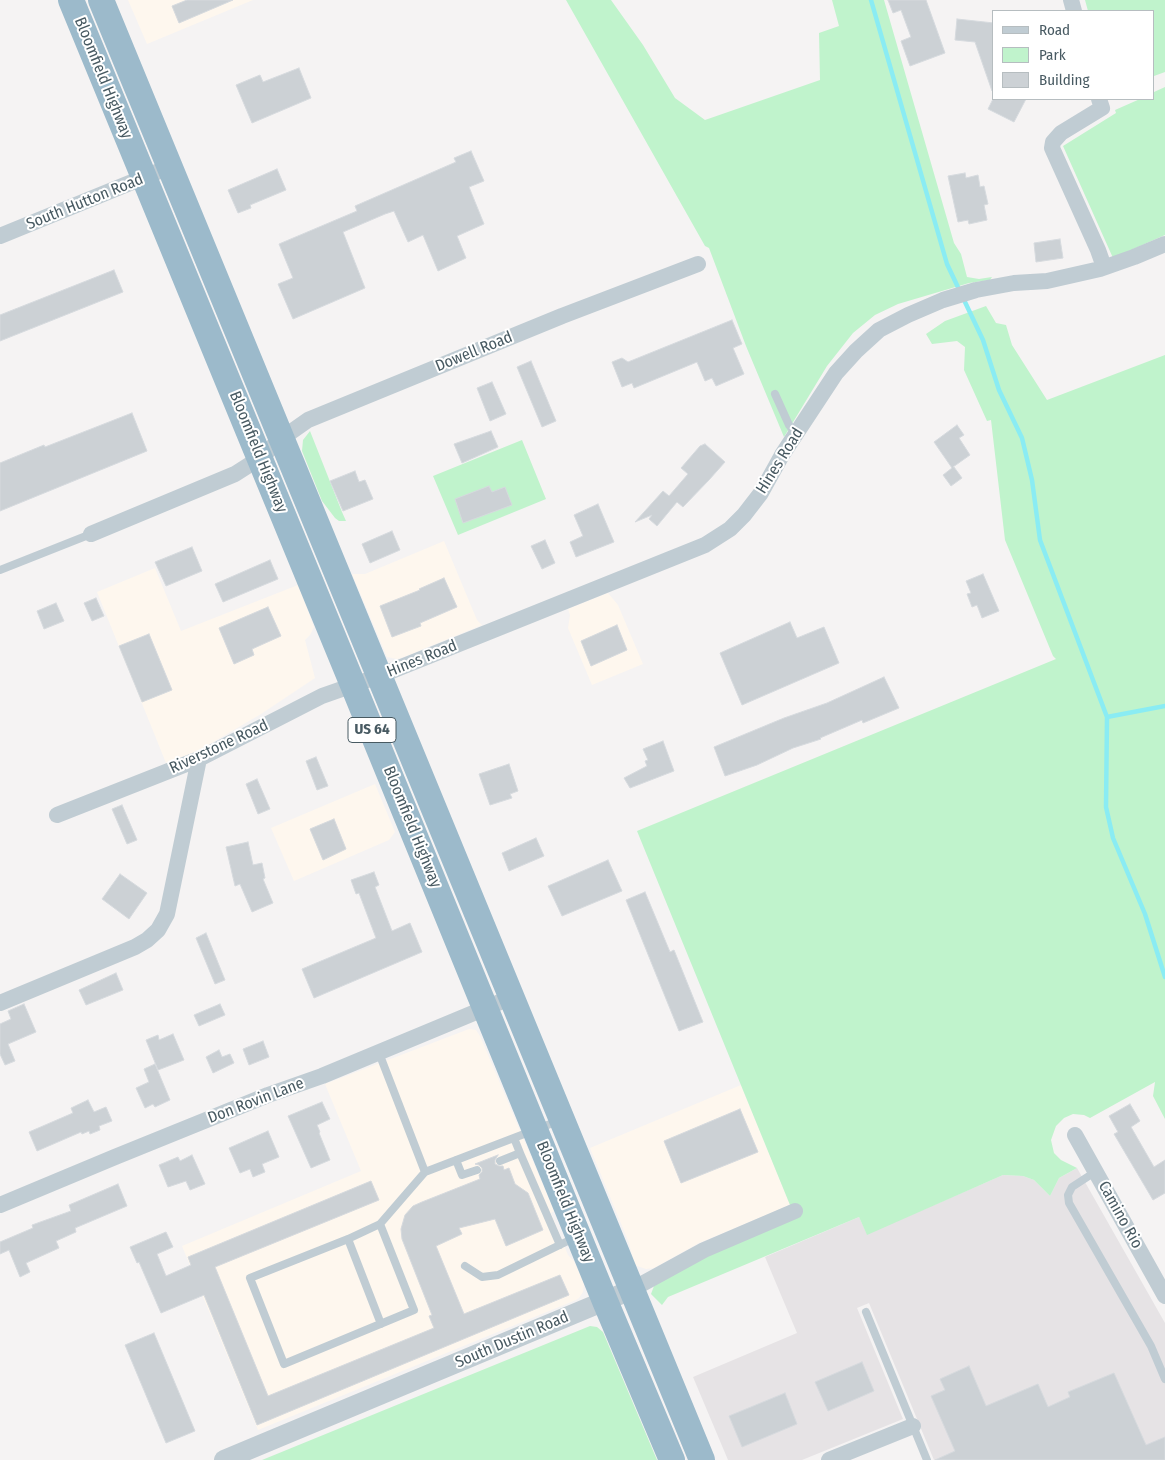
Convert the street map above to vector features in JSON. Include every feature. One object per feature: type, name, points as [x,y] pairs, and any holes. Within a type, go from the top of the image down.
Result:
[{"type":"highway","name":"Bloomfield Highway","points":[[71,0],[485,1008],[525,1134],[569,1241],[605,1301],[672,1460]]},
{"type":"highway","name":"Bloomfield Highway","points":[[101,0],[702,1460]]},
{"type":"street","points":[[1099,100],[1102,108],[1061,133],[1053,142],[1052,148],[1104,267]]},
{"type":"street","name":"South Hutton Road","points":[[0,236],[169,167]]},
{"type":"street","name":"Hines Road","points":[[379,676],[705,546],[730,529],[761,493],[796,434],[836,373],[879,330],[908,314],[943,300],[976,290],[1014,283],[1047,281],[1104,267],[1165,244]]},
{"type":"street","name":"Dowell Road","points":[[260,458],[281,439],[308,420],[562,316],[698,264]]},
{"type":"street","points":[[91,534],[235,474],[260,458]]},
{"type":"street","name":"Riverstone Road","points":[[57,815],[199,759],[322,696],[379,676]]},
{"type":"street","points":[[0,1003],[135,947],[147,940],[158,930],[167,914],[199,759]]},
{"type":"street","name":"Don Rovin Lane","points":[[0,1205],[268,1095],[322,1076],[512,998]]},
{"type":"street","name":"Camino Rio","points":[[1075,1135],[1165,1296]]},
{"type":"street","name":"South Dustin Road","points":[[224,1460],[631,1290],[704,1250],[795,1211]]},
{"type":"street","points":[[829,1460],[913,1426]]},
{"type":"lane","points":[[774,394],[789,425],[796,434]]},
{"type":"lane","points":[[0,570],[91,534]]},
{"type":"lane","points":[[378,1052],[425,1172]]},
{"type":"lane","points":[[380,1224],[414,1310],[284,1364],[250,1278],[348,1239],[380,1224],[425,1172],[561,1120]]},
{"type":"lane","points":[[465,1266],[482,1277],[498,1275],[569,1241],[520,1153],[525,1134]]},
{"type":"lane","points":[[500,1160],[520,1153]]},
{"type":"lane","points":[[456,1160],[462,1175],[477,1170]]},
{"type":"lane","points":[[1095,1172],[1072,1187],[1068,1195],[1069,1203],[1151,1346],[1165,1379]]},
{"type":"lane","points":[[348,1239],[381,1324]]},
{"type":"lane","points":[[866,1312],[927,1460]]},
{"type":"shaded area","points":[[128,0],[253,0],[147,44]]},
{"type":"shaded area","points":[[444,541],[477,620],[482,625],[404,657],[397,659],[387,657],[352,574],[365,574]]},
{"type":"shaded area","points":[[155,568],[181,631],[298,585],[314,627],[305,640],[315,678],[261,714],[198,751],[166,763],[97,592]]},
{"type":"shaded area","points":[[608,593],[618,605],[643,664],[592,685],[568,628],[570,615],[568,609]]},
{"type":"shaded area","points":[[375,784],[395,832],[389,840],[294,881],[271,828]]},
{"type":"shaded area","points":[[469,1029],[476,1030],[480,1036],[554,1211],[551,1213],[568,1255],[574,1261],[584,1284],[583,1292],[576,1300],[258,1430],[182,1246],[361,1171],[325,1084]]},
{"type":"shaded area","points":[[741,1085],[790,1205],[699,1243],[654,1268],[646,1269],[637,1266],[634,1263],[629,1243],[590,1148]]},
{"type":"shaded area","points":[[1077,1168],[1165,1323],[1165,1460],[934,1460],[869,1303],[857,1308],[903,1419],[802,1460],[728,1460],[693,1377],[797,1333],[765,1257],[859,1217],[867,1234],[1003,1175],[1023,1176],[1034,1180],[1050,1196],[1059,1178]]},
{"type":"green space","points":[[566,0],[611,0],[643,45],[675,98],[705,120],[820,80],[819,33],[839,26],[832,0],[884,0],[954,243],[961,254],[967,277],[979,279],[992,277],[990,280],[969,283],[898,304],[875,315],[853,333],[827,366],[784,437],[746,346],[709,248],[705,246]]},
{"type":"green space","points":[[1085,0],[1165,0],[1165,72],[1155,76],[1155,10],[1088,10]]},
{"type":"green space","points":[[1165,87],[1165,235],[1113,258],[1063,146],[1116,113],[1115,110],[1138,100],[1155,100],[1155,92]]},
{"type":"green space","points":[[986,306],[996,323],[1006,325],[1012,345],[1047,400],[1165,355],[1165,1119],[1153,1096],[1155,1082],[1090,1118],[1084,1115],[1073,1114],[1064,1118],[1056,1126],[1051,1140],[1054,1153],[1061,1160],[1077,1168],[1059,1178],[1050,1196],[1034,1180],[1023,1176],[1003,1175],[867,1235],[859,1217],[668,1297],[662,1305],[651,1294],[654,1286],[790,1205],[637,831],[1056,659],[1053,656],[1005,540],[991,420],[987,421],[964,370],[965,347],[957,341],[932,344],[926,334],[945,321]]},
{"type":"green space","points":[[310,431],[346,521],[339,521],[335,518],[322,501],[302,451],[303,440]]},
{"type":"green space","points":[[522,440],[546,499],[458,535],[433,476]]},
{"type":"green space","points":[[590,1326],[597,1327],[603,1332],[657,1460],[262,1460]]},
{"type":"building","points":[[187,0],[233,0],[179,23],[172,6]]},
{"type":"building","points":[[888,0],[926,0],[945,53],[910,66],[901,41],[911,37],[901,10],[893,13]]},
{"type":"building","points":[[957,19],[992,23],[992,91],[975,42],[955,40]]},
{"type":"building","points":[[299,68],[311,98],[252,123],[236,85],[260,75],[263,82]]},
{"type":"building","points":[[992,100],[1025,100],[1014,122],[988,109]]},
{"type":"building","points":[[471,151],[484,181],[469,187],[484,224],[457,236],[466,258],[438,271],[423,235],[408,242],[394,211],[385,214],[343,232],[365,288],[293,319],[278,284],[293,278],[279,244],[357,211],[355,206],[456,162],[454,158]]},
{"type":"building","points":[[277,169],[286,190],[250,205],[251,208],[238,213],[228,190]]},
{"type":"building","points":[[965,173],[966,178],[978,175],[980,187],[984,186],[988,204],[984,205],[987,220],[969,224],[968,220],[958,222],[948,176]]},
{"type":"building","points":[[1060,239],[1063,258],[1036,262],[1034,243]]},
{"type":"building","points":[[114,270],[123,292],[0,341],[0,315]]},
{"type":"building","points":[[732,320],[742,344],[733,348],[744,374],[716,386],[712,378],[705,381],[697,362],[634,388],[632,383],[622,387],[612,362],[622,358],[628,362]]},
{"type":"building","points":[[531,361],[556,421],[542,427],[517,367]]},
{"type":"building","points":[[492,382],[506,414],[490,421],[477,388]]},
{"type":"building","points":[[132,413],[147,451],[0,511],[0,463]]},
{"type":"building","points":[[957,425],[964,435],[959,438],[970,455],[953,467],[962,478],[951,486],[943,475],[952,468],[934,442]]},
{"type":"building","points":[[491,431],[498,447],[462,463],[454,444]]},
{"type":"building","points":[[705,444],[725,462],[709,480],[683,507],[677,502],[657,526],[649,519],[652,515],[635,522],[663,491],[669,496],[688,474],[681,468],[700,446]]},
{"type":"building","points":[[355,471],[359,482],[365,480],[373,499],[343,511],[330,481]]},
{"type":"building","points":[[489,486],[492,492],[505,487],[512,505],[463,523],[455,499]]},
{"type":"building","points":[[598,504],[614,542],[576,557],[570,542],[583,536],[574,515]]},
{"type":"building","points":[[392,531],[400,550],[370,563],[362,544]]},
{"type":"building","points":[[545,540],[555,563],[542,569],[531,546]]},
{"type":"building","points":[[192,547],[202,571],[166,586],[155,562]]},
{"type":"building","points":[[270,560],[278,579],[223,602],[215,584]]},
{"type":"building","points":[[983,574],[999,611],[982,618],[977,605],[972,607],[967,594],[971,593],[966,581]]},
{"type":"building","points":[[444,578],[457,607],[420,623],[421,626],[392,637],[380,606]]},
{"type":"building","points":[[96,598],[104,616],[92,621],[84,603]]},
{"type":"building","points":[[56,603],[64,621],[44,629],[37,611]]},
{"type":"building","points":[[268,607],[281,636],[252,649],[254,655],[234,664],[219,628]]},
{"type":"building","points":[[790,622],[797,638],[824,627],[839,663],[742,705],[720,653]]},
{"type":"building","points":[[617,625],[627,650],[591,666],[581,641]]},
{"type":"building","points":[[149,634],[172,690],[142,702],[119,646]]},
{"type":"building","points":[[884,677],[899,708],[863,723],[862,720],[821,739],[793,748],[757,765],[725,776],[714,747],[784,718],[827,703]]},
{"type":"building","points":[[663,741],[674,771],[630,788],[624,778],[647,766],[645,761],[648,760],[643,749]]},
{"type":"building","points":[[316,757],[328,786],[317,790],[306,761]]},
{"type":"building","points":[[509,764],[518,791],[510,794],[512,798],[490,805],[479,774]]},
{"type":"building","points":[[257,779],[270,809],[258,814],[246,784]]},
{"type":"building","points":[[122,805],[137,840],[127,844],[112,809]]},
{"type":"building","points":[[334,819],[346,849],[323,860],[310,829]]},
{"type":"building","points":[[536,838],[544,856],[509,871],[502,853]]},
{"type":"building","points":[[248,842],[253,865],[262,863],[265,878],[263,879],[273,903],[252,912],[240,884],[235,886],[226,847]]},
{"type":"building","points":[[608,860],[622,891],[562,916],[548,886]]},
{"type":"building","points":[[374,872],[379,885],[375,887],[392,931],[410,923],[422,952],[314,998],[302,969],[376,938],[359,893],[356,894],[351,880]]},
{"type":"building","points":[[120,874],[147,893],[129,919],[102,899]]},
{"type":"building","points":[[645,892],[670,952],[674,950],[703,1022],[679,1031],[626,900]]},
{"type":"building","points":[[206,933],[225,980],[215,984],[196,938]]},
{"type":"building","points":[[116,973],[123,990],[86,1005],[79,990]]},
{"type":"building","points":[[24,1004],[36,1032],[8,1044],[15,1061],[5,1065],[0,1054],[0,1024],[11,1019],[8,1011]]},
{"type":"building","points":[[220,1004],[225,1015],[199,1026],[194,1015]]},
{"type":"building","points":[[173,1034],[184,1060],[158,1070],[146,1040],[158,1035],[159,1040]]},
{"type":"building","points":[[263,1041],[269,1057],[249,1065],[243,1049]]},
{"type":"building","points":[[219,1050],[222,1057],[230,1054],[234,1063],[213,1073],[206,1057]]},
{"type":"building","points":[[155,1064],[170,1100],[155,1107],[153,1104],[145,1108],[136,1088],[149,1082],[144,1069]]},
{"type":"building","points":[[88,1100],[94,1112],[106,1107],[112,1121],[99,1126],[100,1130],[90,1134],[89,1131],[82,1134],[81,1132],[37,1151],[29,1132],[73,1113],[71,1108]]},
{"type":"building","points":[[322,1102],[330,1119],[317,1125],[330,1160],[311,1168],[288,1116]]},
{"type":"building","points":[[1130,1104],[1140,1121],[1131,1127],[1154,1167],[1165,1160],[1165,1193],[1153,1200],[1114,1134],[1118,1132],[1109,1116]]},
{"type":"building","points":[[740,1109],[758,1152],[681,1183],[664,1141]]},
{"type":"building","points":[[268,1131],[279,1157],[262,1164],[265,1172],[253,1177],[250,1169],[240,1173],[229,1148]]},
{"type":"building","points":[[192,1155],[205,1184],[190,1190],[186,1181],[168,1187],[159,1165],[178,1157],[180,1161]]},
{"type":"building","points":[[498,1155],[495,1164],[503,1166],[504,1170],[509,1168],[515,1184],[528,1193],[543,1230],[506,1246],[495,1219],[459,1228],[462,1234],[436,1246],[464,1314],[560,1275],[569,1295],[257,1425],[204,1295],[161,1313],[139,1262],[137,1263],[130,1247],[166,1232],[173,1247],[157,1254],[166,1276],[191,1265],[188,1257],[371,1181],[379,1200],[215,1267],[268,1396],[434,1328],[429,1316],[432,1315],[402,1239],[401,1229],[405,1215],[413,1206],[480,1179],[479,1175],[482,1172],[482,1168],[475,1164]]},
{"type":"building","points":[[118,1184],[127,1206],[75,1228],[76,1232],[56,1241],[59,1248],[26,1263],[30,1272],[20,1277],[9,1250],[0,1254],[0,1242],[33,1228],[32,1225],[71,1211],[69,1205]]},
{"type":"building","points":[[154,1333],[195,1431],[166,1443],[125,1345]]},
{"type":"building","points":[[862,1362],[874,1391],[828,1411],[815,1382]]},
{"type":"building","points":[[969,1366],[986,1406],[1038,1384],[1048,1407],[1070,1397],[1068,1392],[1114,1373],[1146,1445],[1165,1437],[1165,1460],[935,1460],[955,1451],[931,1396],[945,1390],[940,1379]]},
{"type":"building","points":[[785,1393],[797,1424],[742,1447],[729,1416]]},
{"type":"waterway","points":[[871,0],[947,264],[983,340],[999,390],[1022,438],[1032,480],[1040,540],[1107,717],[1106,807],[1113,838],[1145,914],[1165,977]]},
{"type":"waterway","points":[[1107,717],[1165,706]]}]
